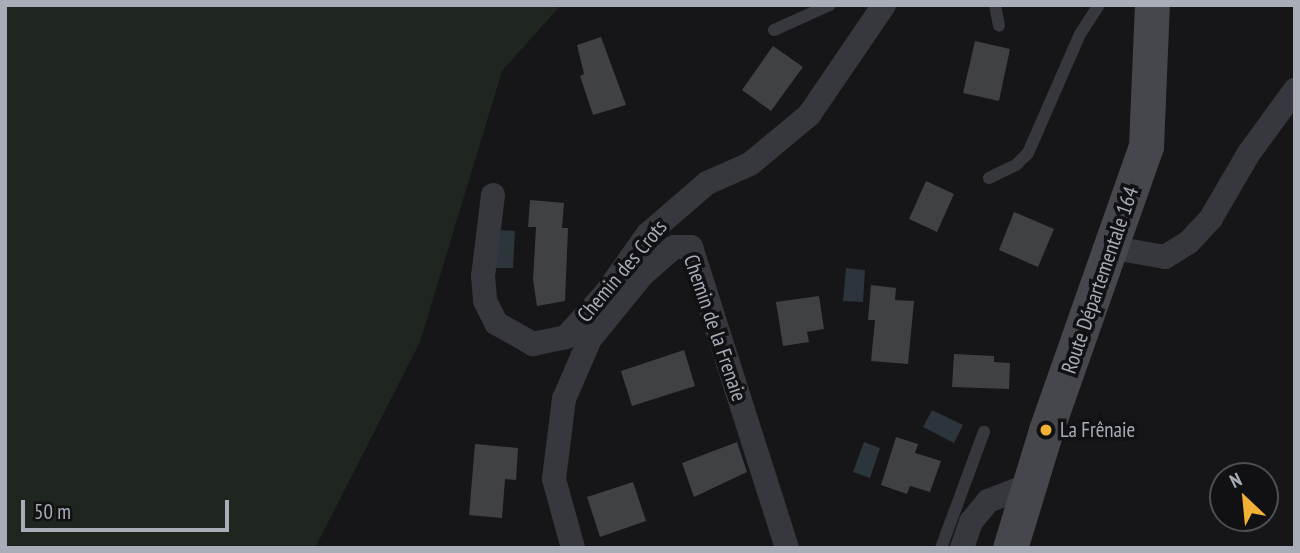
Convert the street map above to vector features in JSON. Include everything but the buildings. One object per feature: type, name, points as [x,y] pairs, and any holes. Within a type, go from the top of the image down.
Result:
[{"type":"street","name":"Chemin des Crots","points":[[493,195],[483,276],[485,302],[496,323],[534,344],[566,337],[606,293],[648,234],[707,183],[750,164],[809,115],[884,5]]},
{"type":"street","name":"Route Départementale 164","points":[[1010,548],[1029,485],[1114,248],[1146,146],[1152,5]]},
{"type":"street","points":[[1114,248],[1165,257],[1189,242],[1211,218],[1249,153],[1295,90]]},
{"type":"street","name":"Chemin de la Frenaie","points":[[573,548],[554,479],[564,399],[590,339],[642,275],[674,247],[691,247],[787,548]]},
{"type":"street","points":[[962,548],[971,522],[988,501],[1029,485]]},
{"type":"lane","points":[[774,30],[830,5]]},
{"type":"lane","points":[[995,5],[999,26]]},
{"type":"lane","points":[[989,178],[1016,165],[1028,153],[1080,34],[1099,5]]},
{"type":"lane","points":[[941,548],[984,432]]},
{"type":"shaded area","points":[[5,5],[561,5],[502,71],[420,342],[315,548],[5,548]]},
{"type":"shaded area","points":[[497,230],[515,231],[513,268],[494,268]]},
{"type":"shaded area","points":[[846,268],[865,270],[863,302],[843,301]]},
{"type":"shaded area","points":[[932,410],[963,425],[954,443],[923,427]]},
{"type":"shaded area","points":[[864,442],[880,448],[870,478],[853,472]]},
{"type":"place","name":"La Frênaie","points":[[1046,430]]}]
